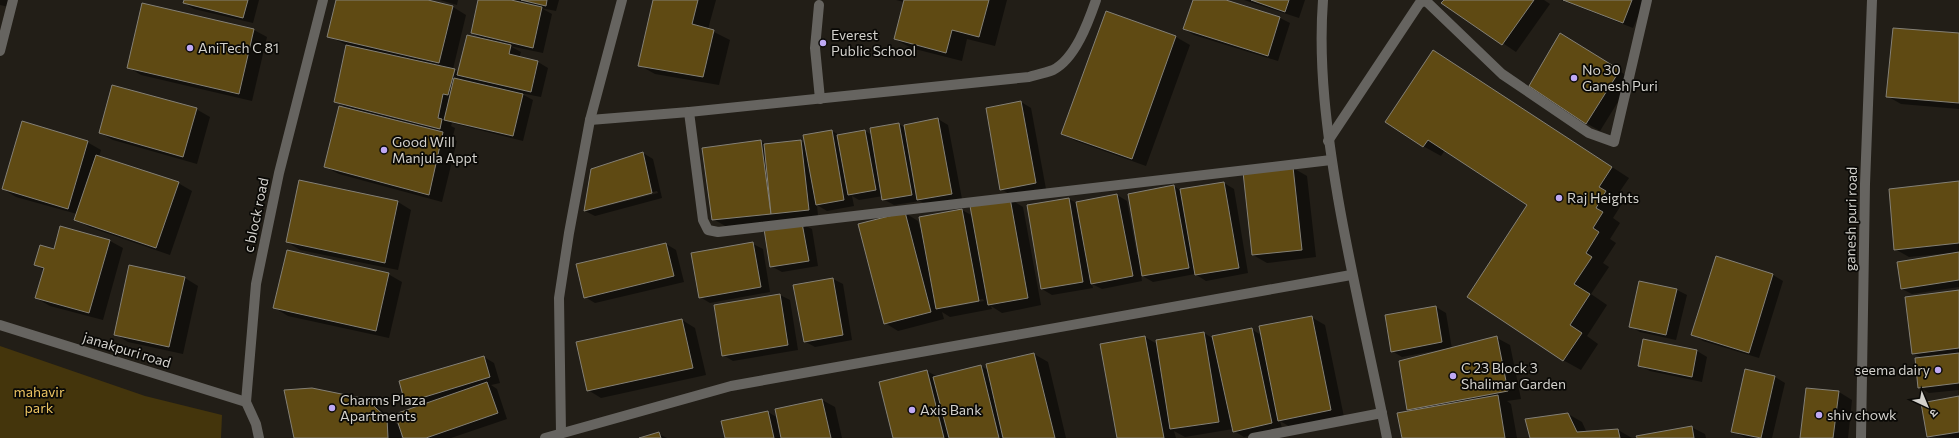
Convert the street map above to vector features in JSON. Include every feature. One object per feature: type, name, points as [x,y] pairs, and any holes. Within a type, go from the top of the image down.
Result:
[{"type":"street","points":[[0,50],[13,0]]},
{"type":"street","name":"c block road","points":[[259,438],[256,424],[246,402],[256,284],[279,173],[323,0]]},
{"type":"street","points":[[561,433],[559,298],[569,232],[590,120],[622,0]]},
{"type":"street","points":[[590,120],[690,112],[1029,77],[1052,70],[1069,58],[1091,14],[1096,0]]},
{"type":"street","points":[[1323,0],[1321,28],[1328,141],[1351,276],[1387,438]]},
{"type":"street","points":[[1328,141],[1419,4],[1424,0],[1502,74],[1589,133],[1614,142],[1647,0]]},
{"type":"street","name":"ganesh puri road","points":[[1861,438],[1865,184],[1872,0]]},
{"type":"street","points":[[819,5],[815,48],[820,98]]},
{"type":"street","points":[[690,112],[703,220],[708,230],[718,232],[1331,160]]},
{"type":"street","points":[[545,438],[731,386],[1351,276]]},
{"type":"street","name":"janakpuri road","points":[[0,325],[246,402]]},
{"type":"street","points":[[1253,438],[1382,413]]},
{"type":"green space","name":"mahavir park","points":[[0,346],[145,396],[222,415],[221,438],[0,438]]},
{"type":"building","points":[[184,0],[248,0],[243,18],[183,3]]},
{"type":"building","points":[[336,0],[428,0],[453,6],[439,63],[327,37]]},
{"type":"building","points":[[478,0],[511,0],[542,7],[533,48],[471,33]]},
{"type":"building","points":[[521,0],[547,0],[546,6]]},
{"type":"building","points":[[653,0],[698,0],[692,24],[714,30],[703,77],[638,66]]},
{"type":"building","points":[[904,0],[989,0],[979,37],[952,30],[946,53],[894,39]]},
{"type":"building","points":[[1193,0],[1226,0],[1280,17],[1268,56],[1183,29]]},
{"type":"building","points":[[1251,0],[1289,0],[1285,12]]},
{"type":"building","points":[[1444,0],[1534,0],[1502,45],[1441,3]]},
{"type":"building","points":[[1563,0],[1632,0],[1623,23]]},
{"type":"building","name":"AniTech C 81","points":[[142,3],[254,29],[239,94],[127,68]]},
{"type":"building","points":[[1106,11],[1176,36],[1132,159],[1061,134]]},
{"type":"building","points":[[1893,28],[1959,33],[1959,103],[1886,97]]},
{"type":"building","name":"No 30 Ganesh Puri","points":[[1560,33],[1620,70],[1586,124],[1529,86]]},
{"type":"building","points":[[467,35],[511,45],[509,54],[538,61],[531,92],[457,75]]},
{"type":"building","points":[[346,45],[455,69],[448,95],[443,94],[438,118],[442,119],[440,129],[334,102]]},
{"type":"building","name":"Raj Heights","points":[[1433,50],[1612,167],[1599,187],[1606,191],[1596,208],[1603,212],[1593,228],[1599,232],[1586,253],[1592,257],[1574,284],[1590,294],[1570,325],[1582,333],[1563,361],[1467,297],[1527,205],[1428,140],[1423,147],[1385,122]]},
{"type":"building","points":[[454,78],[523,94],[513,136],[444,120]]},
{"type":"building","points":[[112,85],[197,108],[183,157],[99,133]]},
{"type":"building","points":[[1021,101],[1036,183],[1000,190],[986,108]]},
{"type":"building","name":"Good Will Manjula Appt","points":[[339,106],[443,132],[429,195],[324,167]]},
{"type":"building","points":[[938,118],[952,194],[917,200],[904,125]]},
{"type":"building","points":[[22,121],[88,141],[68,209],[2,189]]},
{"type":"building","points":[[899,123],[912,195],[882,200],[870,128]]},
{"type":"building","points":[[832,130],[844,200],[816,205],[803,135]]},
{"type":"building","points":[[865,130],[876,190],[848,195],[837,135]]},
{"type":"building","points":[[761,140],[771,214],[712,220],[702,148]]},
{"type":"building","points":[[801,140],[809,210],[771,214],[764,144]]},
{"type":"building","points":[[643,152],[652,193],[584,211],[591,169]]},
{"type":"building","points":[[96,155],[179,182],[156,248],[74,220]]},
{"type":"building","points":[[1293,167],[1302,250],[1252,255],[1243,172]]},
{"type":"building","points":[[299,180],[398,201],[385,263],[286,242]]},
{"type":"building","points":[[1959,181],[1959,243],[1894,250],[1889,189]]},
{"type":"building","points":[[1224,182],[1239,268],[1195,275],[1180,189]]},
{"type":"building","points":[[1174,185],[1189,268],[1142,276],[1128,194]]},
{"type":"building","points":[[1117,194],[1133,276],[1091,284],[1076,202]]},
{"type":"building","points":[[1010,198],[1028,298],[988,305],[970,206]]},
{"type":"building","points":[[1069,198],[1083,282],[1041,289],[1027,205]]},
{"type":"building","points":[[962,209],[979,301],[936,309],[919,217]]},
{"type":"building","points":[[905,212],[931,312],[884,324],[858,224]]},
{"type":"building","points":[[802,223],[809,261],[770,267],[764,229]]},
{"type":"building","points":[[60,226],[110,240],[89,313],[35,298],[44,268],[34,265],[40,245],[54,249]]},
{"type":"building","points":[[753,242],[761,287],[699,298],[691,253]]},
{"type":"building","points":[[666,243],[674,276],[584,298],[576,264]]},
{"type":"building","points":[[287,250],[389,273],[376,331],[273,308]]},
{"type":"building","points":[[1959,252],[1959,280],[1901,289],[1897,262]]},
{"type":"building","points":[[1716,256],[1773,274],[1749,353],[1691,335]]},
{"type":"building","points":[[129,265],[185,277],[169,347],[114,335]]},
{"type":"building","points":[[833,278],[843,335],[804,342],[793,285]]},
{"type":"building","points":[[1639,281],[1677,289],[1666,335],[1629,327]]},
{"type":"building","points":[[1959,290],[1959,348],[1912,354],[1905,297]]},
{"type":"building","points":[[780,294],[788,345],[722,356],[714,305]]},
{"type":"building","points":[[1436,306],[1442,342],[1391,352],[1385,315]]},
{"type":"building","points":[[1312,316],[1331,410],[1278,421],[1259,326]]},
{"type":"building","points":[[682,319],[693,368],[587,391],[576,342]]},
{"type":"building","points":[[1252,328],[1272,423],[1233,432],[1212,336]]},
{"type":"building","points":[[1204,332],[1219,422],[1170,429],[1156,340]]},
{"type":"building","points":[[1145,336],[1164,438],[1117,438],[1100,344]]},
{"type":"building","name":"C 23 Block 3 Shalimar Garden","points":[[1497,336],[1508,391],[1407,410],[1399,361]]},
{"type":"building","points":[[1643,339],[1697,350],[1692,377],[1638,366]]},
{"type":"building","points":[[1034,353],[1055,438],[1003,438],[986,364]]},
{"type":"building","name":"seema dairy","points":[[1959,353],[1959,383],[1918,388],[1915,358]]},
{"type":"building","points":[[484,356],[490,377],[405,403],[399,381]]},
{"type":"building","points":[[981,365],[999,438],[949,438],[933,377]]},
{"type":"building","points":[[1745,369],[1775,376],[1761,438],[1731,432]]},
{"type":"building","name":"Axis Bank","points":[[927,370],[944,438],[893,438],[879,382]]},
{"type":"building","points":[[487,382],[498,413],[426,438],[403,438],[395,414]]},
{"type":"building","name":"Charms Plaza Apartments","points":[[312,388],[366,399],[387,418],[388,438],[294,438],[284,390]]},
{"type":"building","name":"shiv chowk","points":[[1806,388],[1839,391],[1833,438],[1800,438]]},
{"type":"building","points":[[1498,395],[1505,438],[1402,438],[1397,413]]},
{"type":"building","points":[[1959,396],[1959,432],[1927,437],[1921,403]]},
{"type":"building","points":[[822,399],[831,438],[781,438],[775,409]]},
{"type":"building","points":[[768,411],[774,438],[725,438],[721,421]]},
{"type":"building","points":[[1568,413],[1577,432],[1618,429],[1620,438],[1530,438],[1525,419]]},
{"type":"building","points":[[1692,426],[1694,438],[1637,438],[1636,436]]},
{"type":"building","points":[[659,432],[661,438],[639,438]]},
{"type":"place","name":"Everest Public School","points":[[823,43]]},
{"type":"place","name":"AniTech C 81","points":[[190,48]]},
{"type":"place","name":"No 30 Ganesh Puri","points":[[1574,78]]},
{"type":"place","name":"Good Will Manjula Appt","points":[[384,150]]},
{"type":"place","name":"Raj Heights","points":[[1559,198]]},
{"type":"place","name":"seema dairy","points":[[1938,370]]},
{"type":"place","name":"C 23 Block 3 Shalimar Garden","points":[[1453,376]]},
{"type":"place","name":"Charms Plaza Apartments","points":[[332,408]]},
{"type":"place","name":"Axis Bank","points":[[912,410]]},
{"type":"place","name":"shiv chowk","points":[[1819,415]]}]
